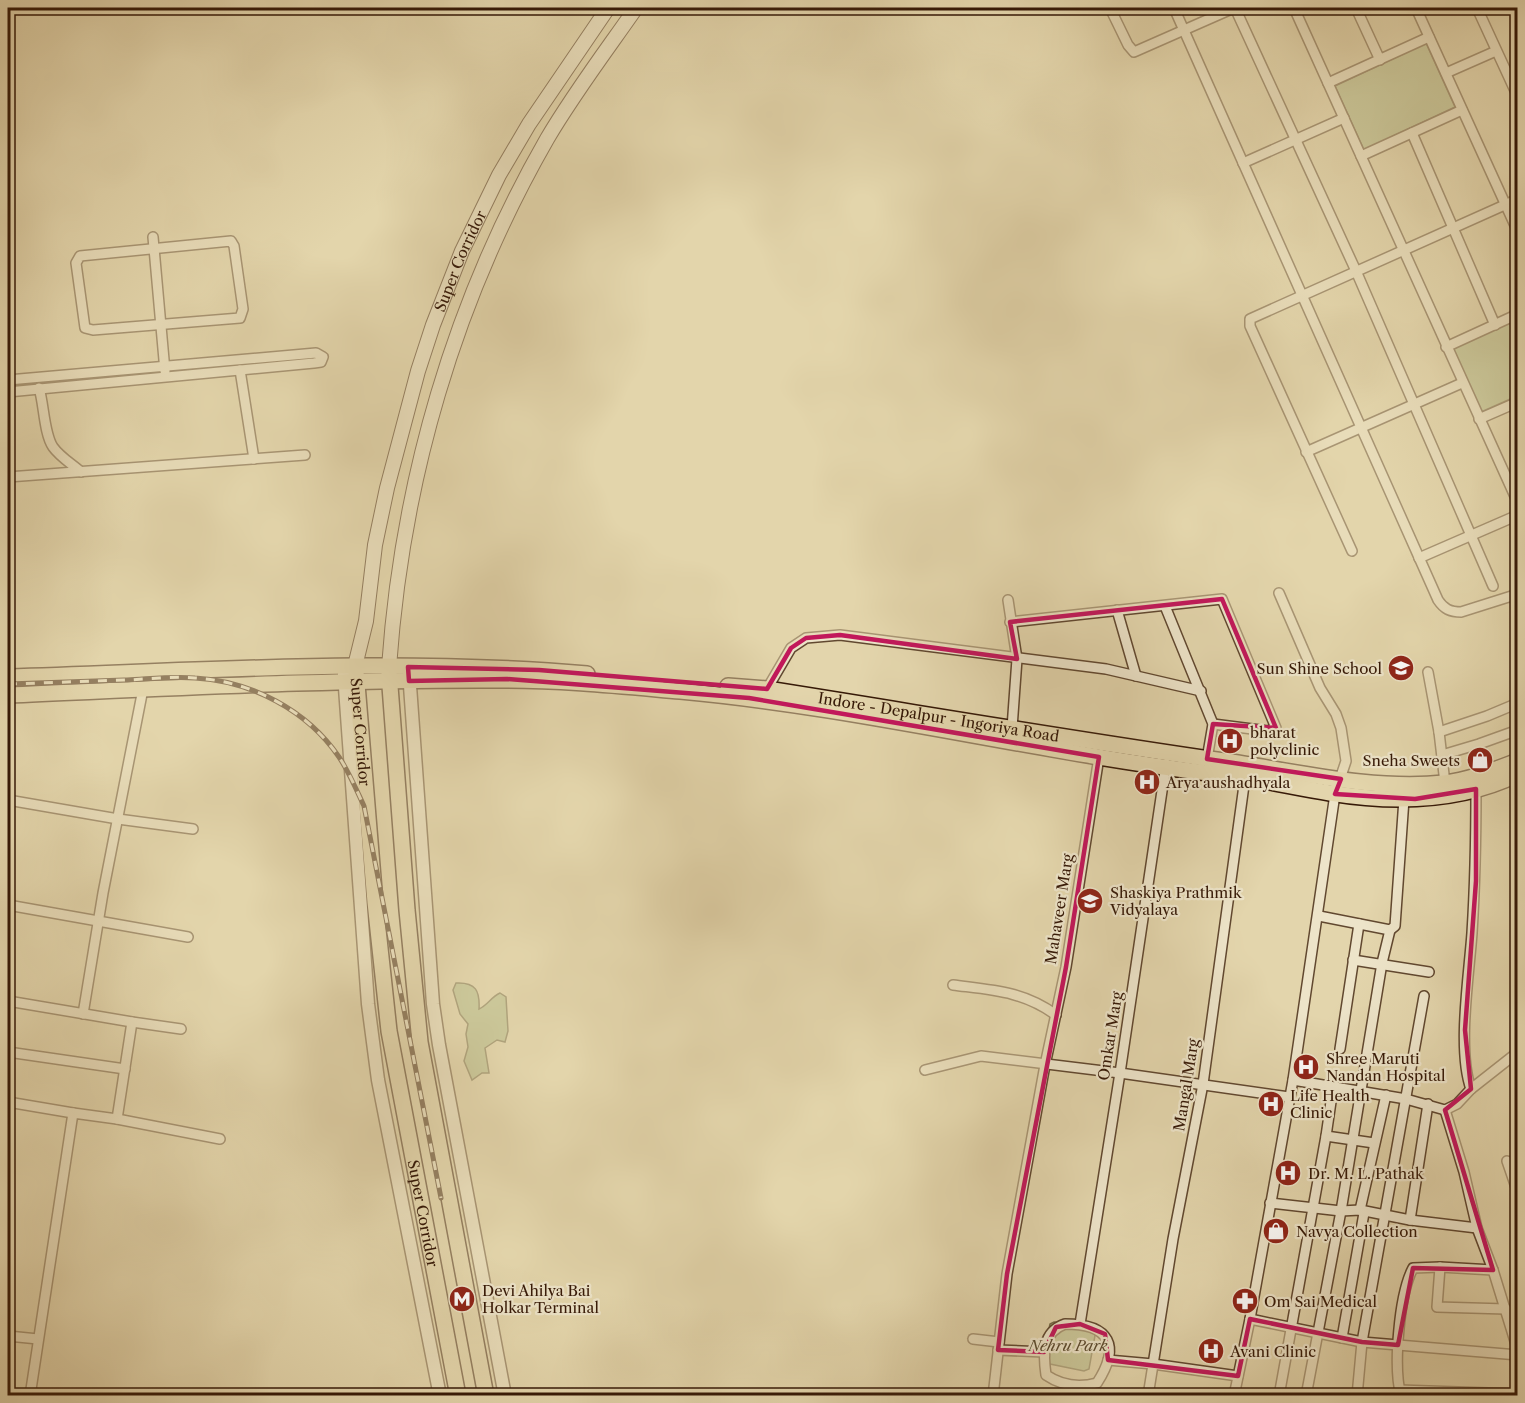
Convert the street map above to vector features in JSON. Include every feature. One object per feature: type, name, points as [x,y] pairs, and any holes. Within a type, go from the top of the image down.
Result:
[{"type":"main road","name":"Super Corridor","points":[[458,1395],[389,1031],[350,674],[366,621],[375,545],[387,488],[418,371],[437,315],[462,251],[499,175],[540,106],[608,8]]},
{"type":"main road","name":"Super Corridor","points":[[486,1395],[420,1042],[388,675],[396,588],[415,476],[430,418],[450,352],[479,274],[515,198],[548,137],[636,8]]},
{"type":"main road","points":[[234,668],[247,684]]},
{"type":"main road","points":[[8,677],[234,668],[350,674]]},
{"type":"main road","name":"Indore - Depalpur - Ingoriya Road","points":[[350,674],[388,675],[539,670],[767,689],[1012,728],[1245,778],[1335,794],[1404,799],[1439,796],[1476,789],[1518,774]]},
{"type":"main road","points":[[8,695],[247,684],[350,674]]},
{"type":"main road","name":"Indore - Depalpur - Ingoriya Road","points":[[409,674],[550,682],[749,698],[1099,757],[1167,761],[1207,759],[1341,779],[1405,785],[1445,783],[1474,777],[1518,761]]},
{"type":"street","points":[[1110,8],[1128,45],[1134,52],[1235,8],[1356,272],[1493,586]]},
{"type":"street","points":[[1174,8],[1438,600],[1443,608],[1452,612],[1461,612],[1518,594]]},
{"type":"street","points":[[1294,8],[1518,503]]},
{"type":"street","points":[[1356,8],[1380,60]]},
{"type":"street","points":[[1416,8],[1518,232]]},
{"type":"street","points":[[1477,8],[1518,97]]},
{"type":"street","points":[[1328,83],[1430,37]]},
{"type":"street","points":[[1446,73],[1496,51]]},
{"type":"street","points":[[1361,156],[1462,110]]},
{"type":"street","points":[[1243,163],[1344,118]]},
{"type":"street","points":[[1412,133],[1495,325]]},
{"type":"street","points":[[1352,551],[1250,326],[1250,319],[1518,199]]},
{"type":"street","points":[[153,237],[165,377]]},
{"type":"street","points":[[231,241],[234,246],[243,309],[240,318],[161,325],[93,330],[85,328],[76,262],[80,256],[231,241]]},
{"type":"street","points":[[1446,347],[1518,314]]},
{"type":"street","points":[[8,380],[316,353],[323,357],[321,362],[39,387],[8,392]]},
{"type":"street","points":[[240,370],[254,459]]},
{"type":"street","points":[[1306,452],[1462,383]]},
{"type":"street","points":[[39,387],[49,439],[60,454],[81,472]]},
{"type":"street","points":[[1479,419],[1518,402]]},
{"type":"street","points":[[8,477],[305,455]]},
{"type":"street","points":[[1419,558],[1518,515]]},
{"type":"street","points":[[1234,1395],[1251,1319],[1293,1080],[1319,916],[1335,794],[1346,761],[1338,719],[1323,694],[1279,593]]},
{"type":"street","points":[[1010,622],[1222,599],[1276,728],[1268,730],[1213,724]]},
{"type":"street","points":[[1008,600],[1017,658],[1012,728]]},
{"type":"street","points":[[1165,606],[1213,724],[1207,759]]},
{"type":"street","points":[[1117,610],[1136,676]]},
{"type":"street","points":[[767,689],[791,648],[806,638],[840,635],[1046,660],[1136,676],[1201,691]]},
{"type":"street","points":[[1428,672],[1445,783]]},
{"type":"street","points":[[350,674],[368,1004],[378,1080],[440,1395]]},
{"type":"street","points":[[409,674],[434,1015],[505,1395]]},
{"type":"street","points":[[83,1014],[98,920],[143,689]]},
{"type":"street","points":[[1439,732],[1518,703]]},
{"type":"street","points":[[1442,754],[1518,730]]},
{"type":"street","name":"Mahaveer Marg","points":[[993,1395],[1007,1274],[1045,1065],[1066,967],[1099,757]]},
{"type":"street","name":"Omkar Marg","points":[[1080,1324],[1167,761]]},
{"type":"street","name":"Mangal Marg","points":[[1148,1395],[1173,1239],[1203,1084],[1245,778]]},
{"type":"street","points":[[1471,1089],[1466,1074],[1465,1030],[1476,881],[1476,789]]},
{"type":"street","points":[[1306,1395],[1341,1211],[1382,963],[1390,930],[1395,926],[1404,799]]},
{"type":"street","points":[[8,800],[193,829]]},
{"type":"street","points":[[8,905],[188,937]]},
{"type":"street","points":[[1319,916],[1390,930]]},
{"type":"street","points":[[1340,1049],[1359,924]]},
{"type":"street","points":[[1353,960],[1429,972]]},
{"type":"street","points":[[953,985],[1019,995],[1040,1003],[1056,1015]]},
{"type":"street","points":[[1357,1395],[1362,1342],[1424,996]]},
{"type":"street","points":[[8,1001],[181,1029]]},
{"type":"street","points":[[117,1119],[132,1022]]},
{"type":"street","points":[[8,1052],[125,1069]]},
{"type":"street","points":[[1293,1080],[1406,1098],[1445,1110],[1457,1104],[1471,1089],[1518,1052]]},
{"type":"street","points":[[925,1070],[981,1056],[1120,1072],[1289,1097]]},
{"type":"street","points":[[1279,1395],[1333,1088]]},
{"type":"street","points":[[1342,1338],[1374,1143],[1386,1095]]},
{"type":"street","points":[[8,1102],[117,1119],[220,1139]]},
{"type":"street","points":[[1410,1220],[1428,1104]]},
{"type":"street","points":[[1445,1110],[1464,1172],[1477,1228],[1493,1270],[1518,1351]]},
{"type":"street","points":[[30,1395],[73,1113]]},
{"type":"street","points":[[1326,1136],[1374,1143]]},
{"type":"street","points":[[1508,1161],[1518,1193]]},
{"type":"street","points":[[1270,1203],[1341,1211],[1362,1211],[1410,1220],[1477,1228]]},
{"type":"street","points":[[1440,1267],[1437,1307],[1506,1309]]},
{"type":"street","points":[[1493,1270],[1413,1268],[1408,1276],[1400,1322],[1398,1345],[1400,1393],[1518,1395]]},
{"type":"street","points":[[1251,1319],[1318,1335],[1362,1342],[1518,1355]]},
{"type":"street","points":[[1065,1324],[1080,1324],[1097,1328],[1105,1334],[1109,1343],[1108,1360],[1096,1383],[1071,1391],[1046,1375],[1044,1352],[1048,1336],[1056,1327],[1065,1324]]},
{"type":"street","points":[[8,1336],[39,1339]]},
{"type":"street","points":[[973,1339],[999,1346],[1044,1352]]},
{"type":"street","points":[[1108,1360],[1238,1376]]},
{"type":"highlighted area","points":[[1222,599],[1276,728],[1213,724],[1207,759],[1341,779],[1335,794],[1415,799],[1476,789],[1476,881],[1465,1030],[1471,1089],[1445,1110],[1493,1270],[1413,1268],[1398,1345],[1362,1342],[1250,1319],[1238,1376],[1108,1360],[1105,1334],[1080,1324],[1056,1327],[1044,1352],[998,1350],[1007,1274],[1066,967],[1099,757],[749,698],[507,679],[409,681],[408,667],[539,670],[767,689],[791,648],[806,638],[840,635],[1017,659],[1010,622]]},
{"type":"green space","points":[[1426,43],[1455,107],[1364,150],[1335,86]]},
{"type":"green space","points":[[1517,319],[1517,396],[1481,412],[1452,348]]},
{"type":"green space","points":[[456,983],[468,984],[475,989],[479,997],[479,1009],[500,993],[506,997],[508,1031],[505,1042],[497,1040],[485,1048],[489,1073],[482,1073],[472,1080],[464,1061],[468,1047],[466,1034],[468,1024],[460,1014],[453,990]]},
{"type":"green space","name":"Nehru Park","points":[[1054,1322],[1092,1325],[1096,1330],[1089,1369],[1084,1371],[1050,1364],[1043,1356],[1050,1324]]},
{"type":"railway","points":[[8,684],[178,677],[216,680],[237,685],[276,701],[311,725],[326,740],[343,763],[364,806],[441,1198]]},
{"type":"place","name":"Sun Shine School","points":[[1401,668]]},
{"type":"place","name":"bharat polyclinic","points":[[1230,741]]},
{"type":"place","name":"Sneha Sweets","points":[[1480,760]]},
{"type":"place","name":"Arya aushadhyala","points":[[1147,782]]},
{"type":"place","name":"Shaskiya Prathmik Vidyalaya","points":[[1090,901]]},
{"type":"place","name":"Shree Maruti Nandan Hospital","points":[[1306,1067]]},
{"type":"place","name":"Life Health Clinic","points":[[1271,1104]]},
{"type":"place","name":"Dr. M. L. Pathak","points":[[1288,1173]]},
{"type":"place","name":"Navya Collection","points":[[1276,1231]]},
{"type":"place","name":"Devi Ahilya Bai Holkar Terminal","points":[[462,1299]]},
{"type":"place","name":"Om Sai Medical","points":[[1245,1301]]},
{"type":"place","name":"Avani Clinic","points":[[1211,1351]]}]
